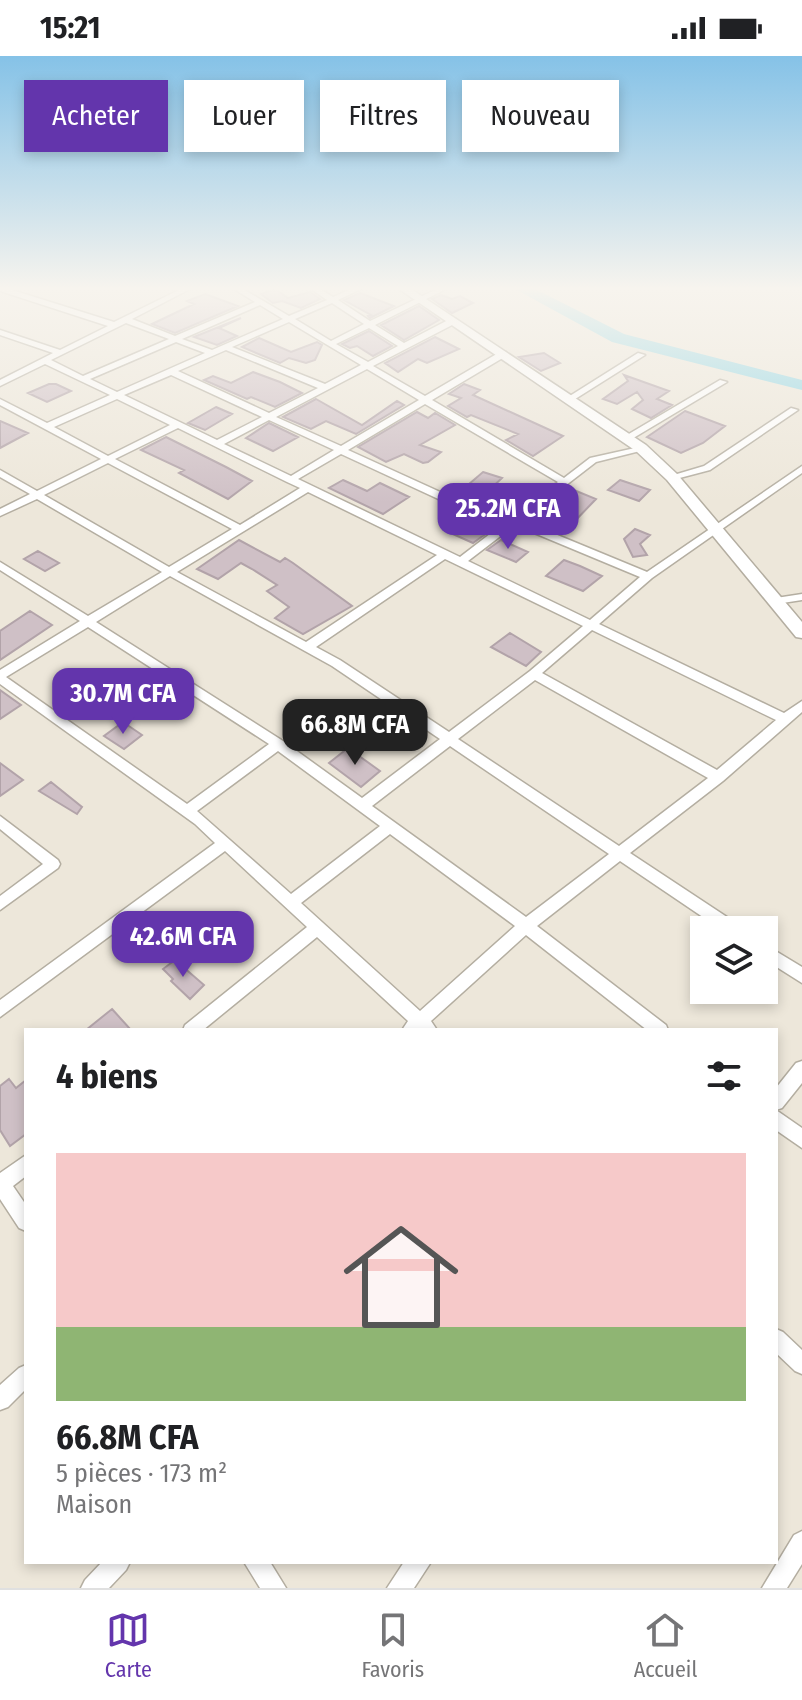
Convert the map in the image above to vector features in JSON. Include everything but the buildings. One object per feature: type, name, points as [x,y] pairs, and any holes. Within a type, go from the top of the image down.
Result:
[{"type":"street","points":[[1,381],[43,360]]},
{"type":"street","points":[[45,360],[785,719]]},
{"type":"street","points":[[82,379],[125,360]]},
{"type":"street","points":[[48,426],[195,360]]},
{"type":"street","points":[[258,360],[324,387]]},
{"type":"street","points":[[360,360],[564,482]]},
{"type":"street","points":[[217,444],[376,360]]},
{"type":"street","points":[[290,480],[492,360]]},
{"type":"street","points":[[513,360],[641,448],[672,477],[802,633]]},
{"type":"street","points":[[569,399],[632,360]]},
{"type":"street","points":[[170,371],[509,523],[648,576]]},
{"type":"street","points":[[627,438],[723,382]]},
{"type":"street","points":[[0,402],[240,529]]},
{"type":"street","points":[[672,477],[707,468],[794,410]]},
{"type":"street","points":[[0,513],[177,425]]},
{"type":"street","points":[[460,562],[593,460],[641,448]]},
{"type":"street","points":[[362,806],[534,674],[648,576],[802,469]]},
{"type":"street","points":[[0,473],[307,647],[450,738],[713,916]]},
{"type":"street","points":[[307,488],[0,677],[187,811],[317,928],[420,1027],[526,926],[718,777],[802,705]]},
{"type":"street","points":[[307,647],[445,554]]},
{"type":"street","points":[[0,565],[278,744],[526,926],[657,1028]]},
{"type":"street","points":[[776,601],[802,597]]},
{"type":"street","points":[[534,674],[718,777]]},
{"type":"street","points":[[187,811],[278,744]]},
{"type":"street","points":[[0,821],[53,864],[0,904]]},
{"type":"street","points":[[290,903],[390,826]]},
{"type":"street","points":[[0,1010],[225,843]]},
{"type":"street","points":[[193,1028],[317,928]]},
{"type":"street","points":[[778,960],[802,976]]},
{"type":"street","points":[[778,1099],[802,1069]]},
{"type":"street","points":[[778,1121],[802,1139]]},
{"type":"street","points":[[24,1166],[0,1184],[24,1218]]},
{"type":"street","points":[[778,1341],[802,1364]]},
{"type":"street","points":[[0,1399],[24,1377]]},
{"type":"street","points":[[774,1588],[802,1543]]},
{"type":"street","points":[[93,1588],[116,1564]]},
{"type":"street","points":[[257,1564],[274,1588]]},
{"type":"street","points":[[399,1588],[417,1564]]},
{"type":"waterway","points":[[706,360],[802,385]]}]
